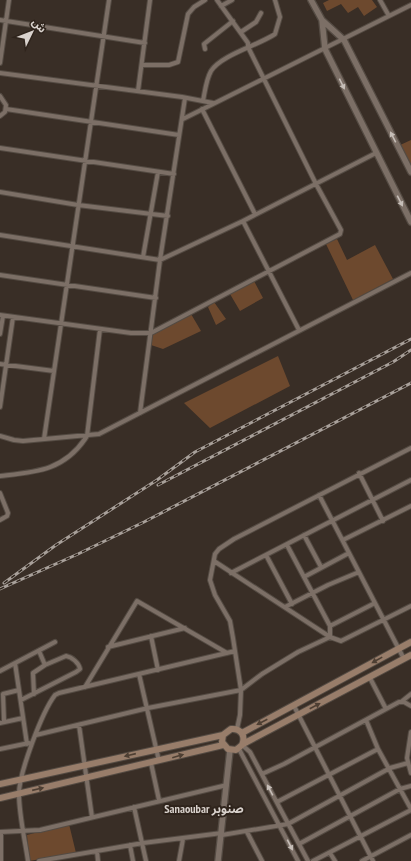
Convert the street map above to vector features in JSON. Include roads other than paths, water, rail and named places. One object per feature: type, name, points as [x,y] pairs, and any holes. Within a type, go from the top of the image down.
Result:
[{"type":"main road","points":[[0,784],[223,735],[231,729],[240,731],[294,706],[411,642]]},
{"type":"main road","points":[[223,735],[223,744],[230,750],[241,746],[411,655]]},
{"type":"main road","points":[[240,731],[244,738],[241,746]]},
{"type":"main road","points":[[0,798],[151,763],[223,744]]},
{"type":"street","points":[[0,63],[9,0]]},
{"type":"street","points":[[44,439],[109,0]]},
{"type":"street","points":[[138,91],[150,0]]},
{"type":"street","points":[[142,65],[168,65],[178,62],[188,14],[194,7],[205,0]]},
{"type":"street","points":[[0,334],[1,315],[131,333],[151,333],[340,234],[341,230],[316,184],[264,80],[248,47],[248,43],[217,0]]},
{"type":"street","points":[[221,6],[232,0]]},
{"type":"street","points":[[203,101],[208,78],[214,68],[248,47],[275,34],[280,17],[275,0]]},
{"type":"street","points":[[311,0],[322,20],[344,40],[411,172]]},
{"type":"street","points":[[380,0],[389,16]]},
{"type":"street","points":[[183,119],[344,40],[411,5]]},
{"type":"street","points":[[241,32],[256,22],[261,13]]},
{"type":"street","points":[[0,20],[145,43]]},
{"type":"street","points":[[322,20],[325,49],[411,222]]},
{"type":"street","points":[[205,50],[204,44],[233,21]]},
{"type":"street","points":[[0,73],[138,91],[214,103]]},
{"type":"street","points":[[0,96],[5,102],[6,109],[0,116]]},
{"type":"street","points":[[140,413],[160,260],[168,216],[179,135],[183,119],[185,98]]},
{"type":"street","points":[[6,109],[179,135]]},
{"type":"street","points":[[202,109],[255,214]]},
{"type":"street","points":[[0,148],[174,174]]},
{"type":"street","points":[[0,235],[73,245],[160,260],[242,221],[376,153]]},
{"type":"street","points":[[143,257],[158,172]]},
{"type":"street","points":[[0,192],[78,205],[168,216]]},
{"type":"street","points":[[242,221],[299,330]]},
{"type":"street","points":[[0,436],[19,441],[99,434],[411,273]]},
{"type":"street","points":[[0,275],[156,298]]},
{"type":"street","points":[[0,406],[13,317]]},
{"type":"street","points":[[0,476],[39,472],[51,468],[67,458],[87,436],[100,329]]},
{"type":"street","points":[[0,364],[54,371]]},
{"type":"street","points":[[240,731],[241,690],[230,621],[215,595],[210,580],[215,554],[219,549],[234,539],[359,473],[411,448]]},
{"type":"street","points":[[359,473],[383,521]]},
{"type":"street","points":[[231,574],[411,480]]},
{"type":"street","points":[[0,493],[8,513],[7,516],[0,520]]},
{"type":"street","points":[[319,495],[404,658]]},
{"type":"street","points":[[342,540],[411,506]]},
{"type":"street","points":[[304,535],[321,567]]},
{"type":"street","points":[[287,545],[330,626],[330,637]]},
{"type":"street","points":[[304,577],[349,553]]},
{"type":"street","points":[[266,556],[292,604]]},
{"type":"street","points":[[214,561],[231,574],[330,637],[341,641],[345,641],[411,606]]},
{"type":"street","points":[[285,607],[312,592],[359,572]]},
{"type":"street","points":[[85,687],[137,601],[227,653]]},
{"type":"street","points":[[330,626],[375,603]]},
{"type":"street","points":[[108,647],[186,628]]},
{"type":"street","points":[[151,636],[158,670]]},
{"type":"street","points":[[36,735],[148,708],[241,690],[262,674],[298,652],[330,637]]},
{"type":"street","points":[[0,671],[55,642]]},
{"type":"street","points":[[39,650],[45,665]]},
{"type":"street","points":[[28,861],[19,794],[21,780],[33,742],[52,699],[59,693],[235,651]]},
{"type":"street","points":[[21,700],[34,694],[78,671],[79,666],[69,656],[45,665],[33,673],[34,694]]},
{"type":"street","points":[[15,662],[27,744]]},
{"type":"street","points":[[139,674],[159,761]]},
{"type":"street","points":[[370,678],[386,709]]},
{"type":"street","points":[[57,682],[59,693]]},
{"type":"street","points":[[19,690],[3,694],[2,722],[23,718]]},
{"type":"street","points":[[262,774],[401,702],[411,694]]},
{"type":"street","points":[[401,702],[411,706]]},
{"type":"street","points":[[294,706],[373,861]]},
{"type":"street","points":[[313,861],[411,810],[390,768],[378,749],[366,720]]},
{"type":"street","points":[[80,725],[92,817]]},
{"type":"street","points":[[411,732],[407,748],[408,763],[411,773]]},
{"type":"street","points":[[0,749],[33,742]]},
{"type":"street","points":[[241,746],[250,752],[308,861]]},
{"type":"street","points":[[241,746],[298,861]]},
{"type":"street","points":[[277,802],[378,749]]},
{"type":"street","points":[[218,861],[230,750]]},
{"type":"street","points":[[151,763],[159,800]]},
{"type":"street","points":[[39,861],[63,859],[143,843],[247,832],[288,824],[390,768],[408,763]]},
{"type":"street","points":[[1,861],[0,832],[40,830],[159,800],[227,785]]},
{"type":"street","points":[[299,844],[400,789],[411,786]]},
{"type":"street","points":[[134,807],[146,861]]},
{"type":"street","points":[[247,832],[262,861]]},
{"type":"street","points":[[362,861],[411,835]]},
{"type":"street","points":[[179,861],[184,839]]},
{"type":"street","points":[[130,845],[133,861]]},
{"type":"street","points":[[97,851],[98,861]]},
{"type":"street","points":[[330,853],[335,861]]},
{"type":"railway","points":[[4,583],[56,545],[157,480],[195,452],[411,339]]},
{"type":"railway","points":[[158,485],[393,362],[411,350]]},
{"type":"railway","points":[[0,589],[144,522],[411,383]]},
{"type":"district","name":"Sanaoubar صنوبر","points":[[204,809]]}]
